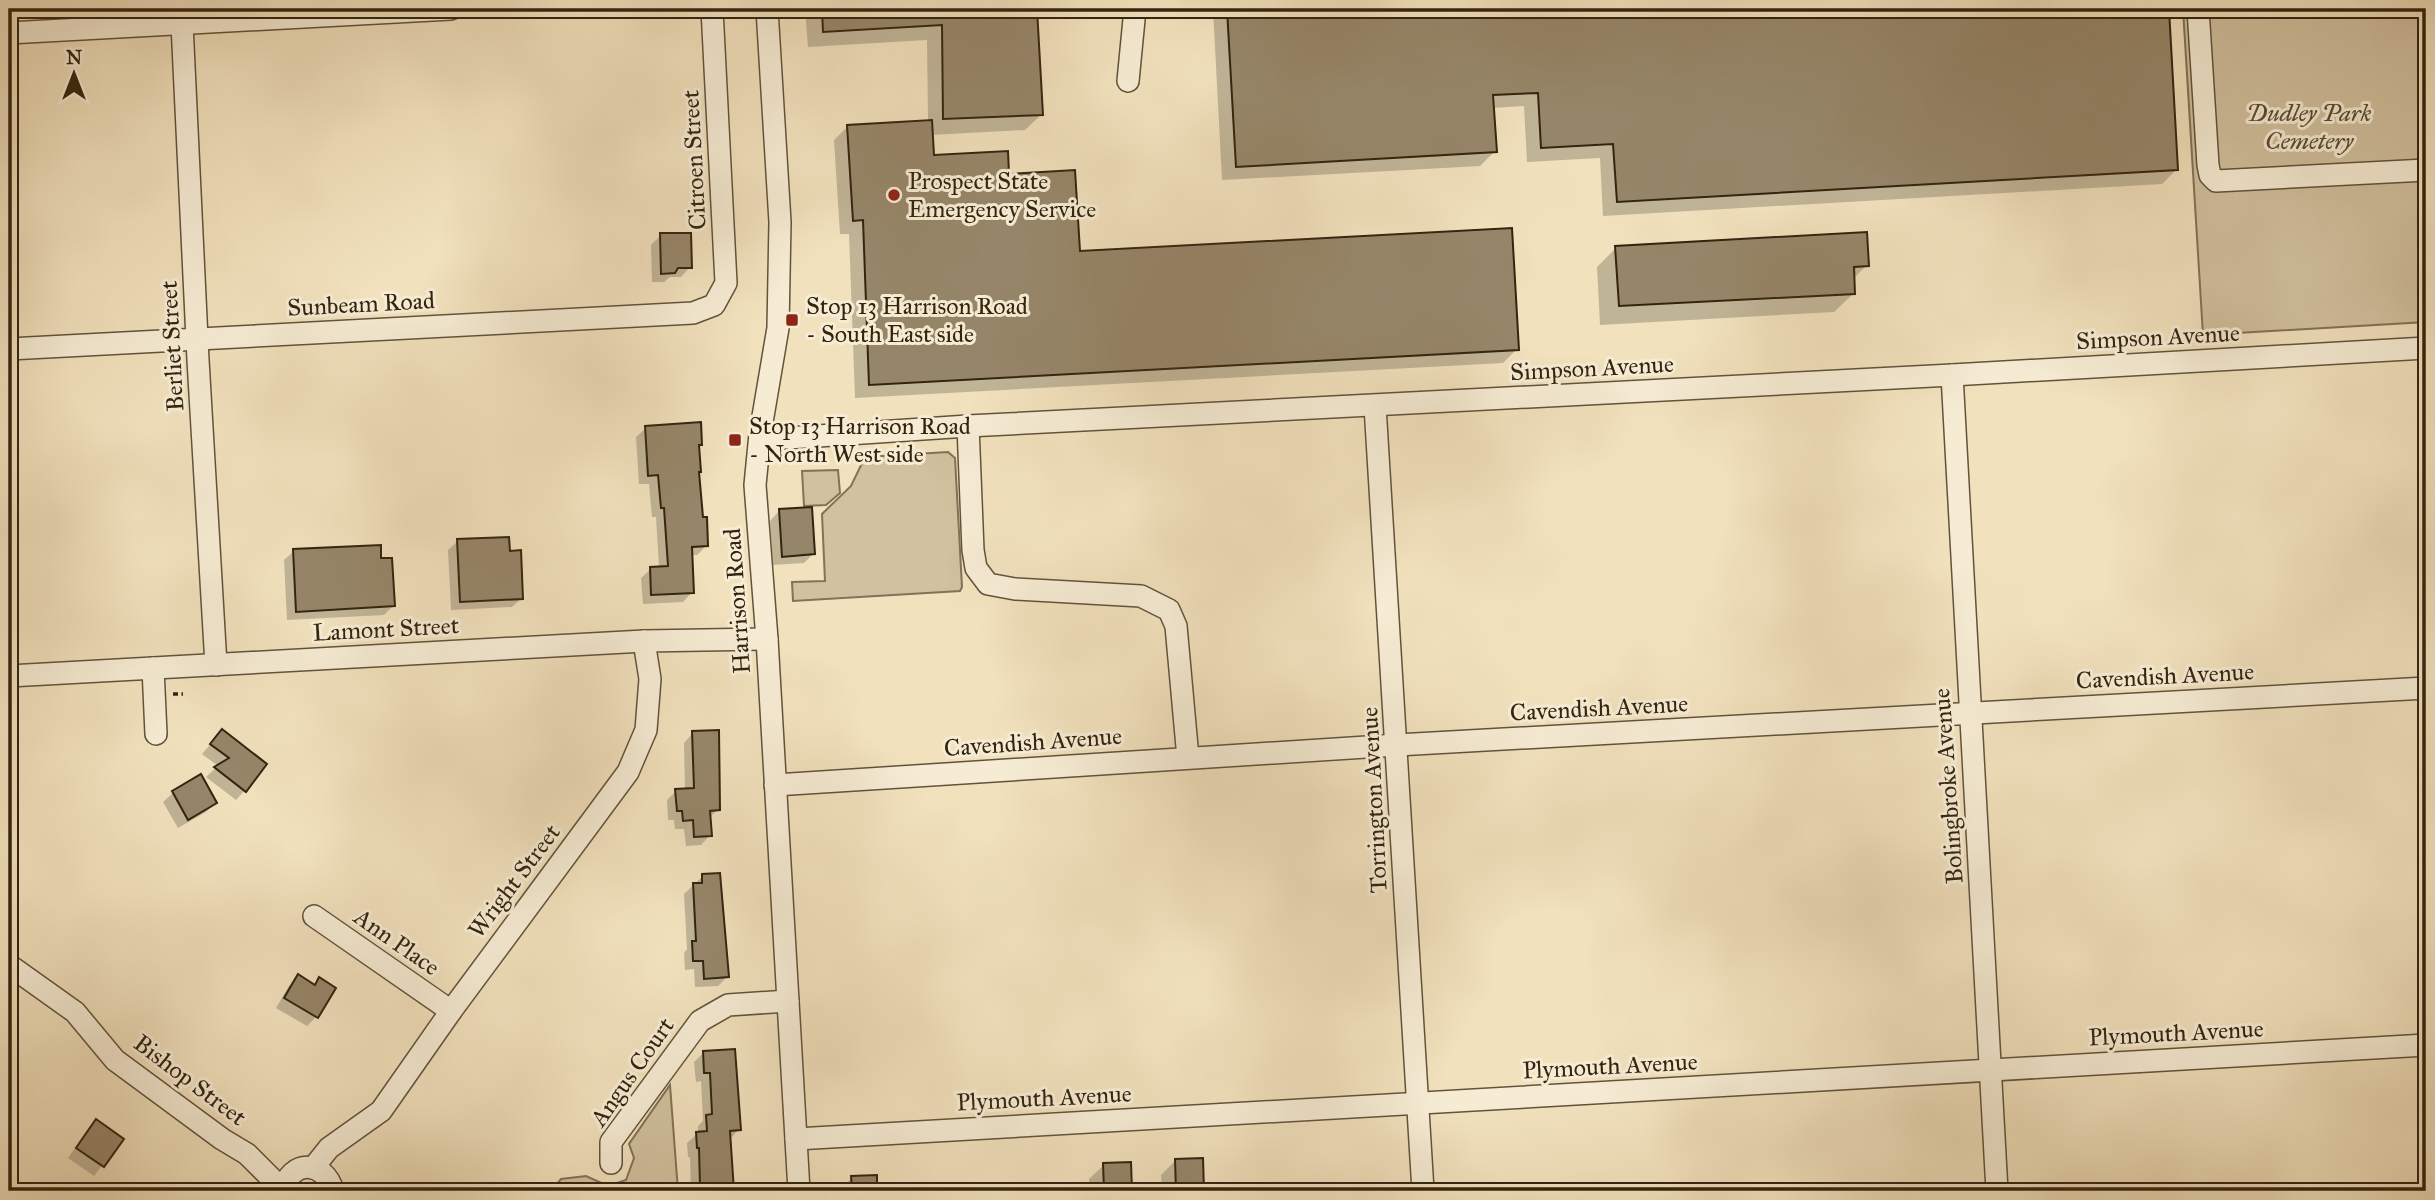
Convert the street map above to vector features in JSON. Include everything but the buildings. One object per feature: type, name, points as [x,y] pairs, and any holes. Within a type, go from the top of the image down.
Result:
[{"type":"street","points":[[9,33],[183,24],[247,15],[451,9]]},
{"type":"street","name":"Citroen Street","points":[[712,9],[726,283],[714,305]]},
{"type":"street","name":"Harrison Road","points":[[767,9],[779,222],[778,328],[760,434],[755,485],[767,639],[799,1191]]},
{"type":"street","points":[[1128,81],[1135,9]]},
{"type":"street","points":[[2198,9],[2208,165],[2210,175],[2216,181],[2426,170]]},
{"type":"street","name":"Berliet Street","points":[[183,24],[197,338],[216,665]]},
{"type":"street","name":"Sunbeam Road","points":[[9,349],[693,313],[714,305]]},
{"type":"street","name":"Simpson Avenue","points":[[760,434],[788,438],[968,426],[2426,348]]},
{"type":"street","name":"Bolingbroke Avenue","points":[[1952,375],[1997,1191]]},
{"type":"street","name":"Torrington Avenue","points":[[1375,406],[1423,1191]]},
{"type":"street","points":[[968,426],[972,550],[976,568],[988,584],[1015,589],[1141,596],[1169,610],[1176,626],[1188,758]]},
{"type":"street","name":"Lamont Street","points":[[9,676],[644,641],[767,639]]},
{"type":"street","name":"Wright Street","points":[[283,1191],[286,1180],[318,1177],[329,1148],[381,1111],[451,1011],[628,772],[646,730],[650,679],[644,641]]},
{"type":"street","points":[[153,668],[156,734]]},
{"type":"street","name":"Cavendish Avenue","points":[[775,785],[1397,745],[2426,688]]},
{"type":"street","name":"Ann Place","points":[[314,916],[451,1011]]},
{"type":"street","name":"Bishop Street","points":[[9,965],[75,1012],[116,1060],[222,1139],[247,1154],[318,1177]]},
{"type":"street","name":"Angus Court","points":[[611,1163],[611,1142],[700,1021],[728,1005],[788,1000]]},
{"type":"street","name":"Plymouth Avenue","points":[[796,1139],[2426,1045]]},
{"type":"street","name":"Bishop Street","points":[[247,1154],[283,1191]]},
{"type":"green space","name":"Dudley Park Cemetery","points":[[2183,9],[2426,9],[2426,322],[2203,335]]},
{"type":"green space","points":[[948,452],[955,458],[962,587],[960,591],[793,601],[792,582],[825,581],[822,514],[851,486],[865,457]]},
{"type":"green space","points":[[838,470],[840,493],[826,505],[804,506],[802,471]]},
{"type":"green space","points":[[670,1085],[678,1191],[551,1191],[561,1179],[586,1176],[608,1186],[626,1180],[634,1158],[629,1144]]},
{"type":"place","name":"Prospect State Emergency Service","points":[[894,195]]},
{"type":"place","name":"Stop 13 Harrison Road - South East side","points":[[792,320]]},
{"type":"place","name":"Stop 13 Harrison Road - North West side","points":[[735,440]]}]
